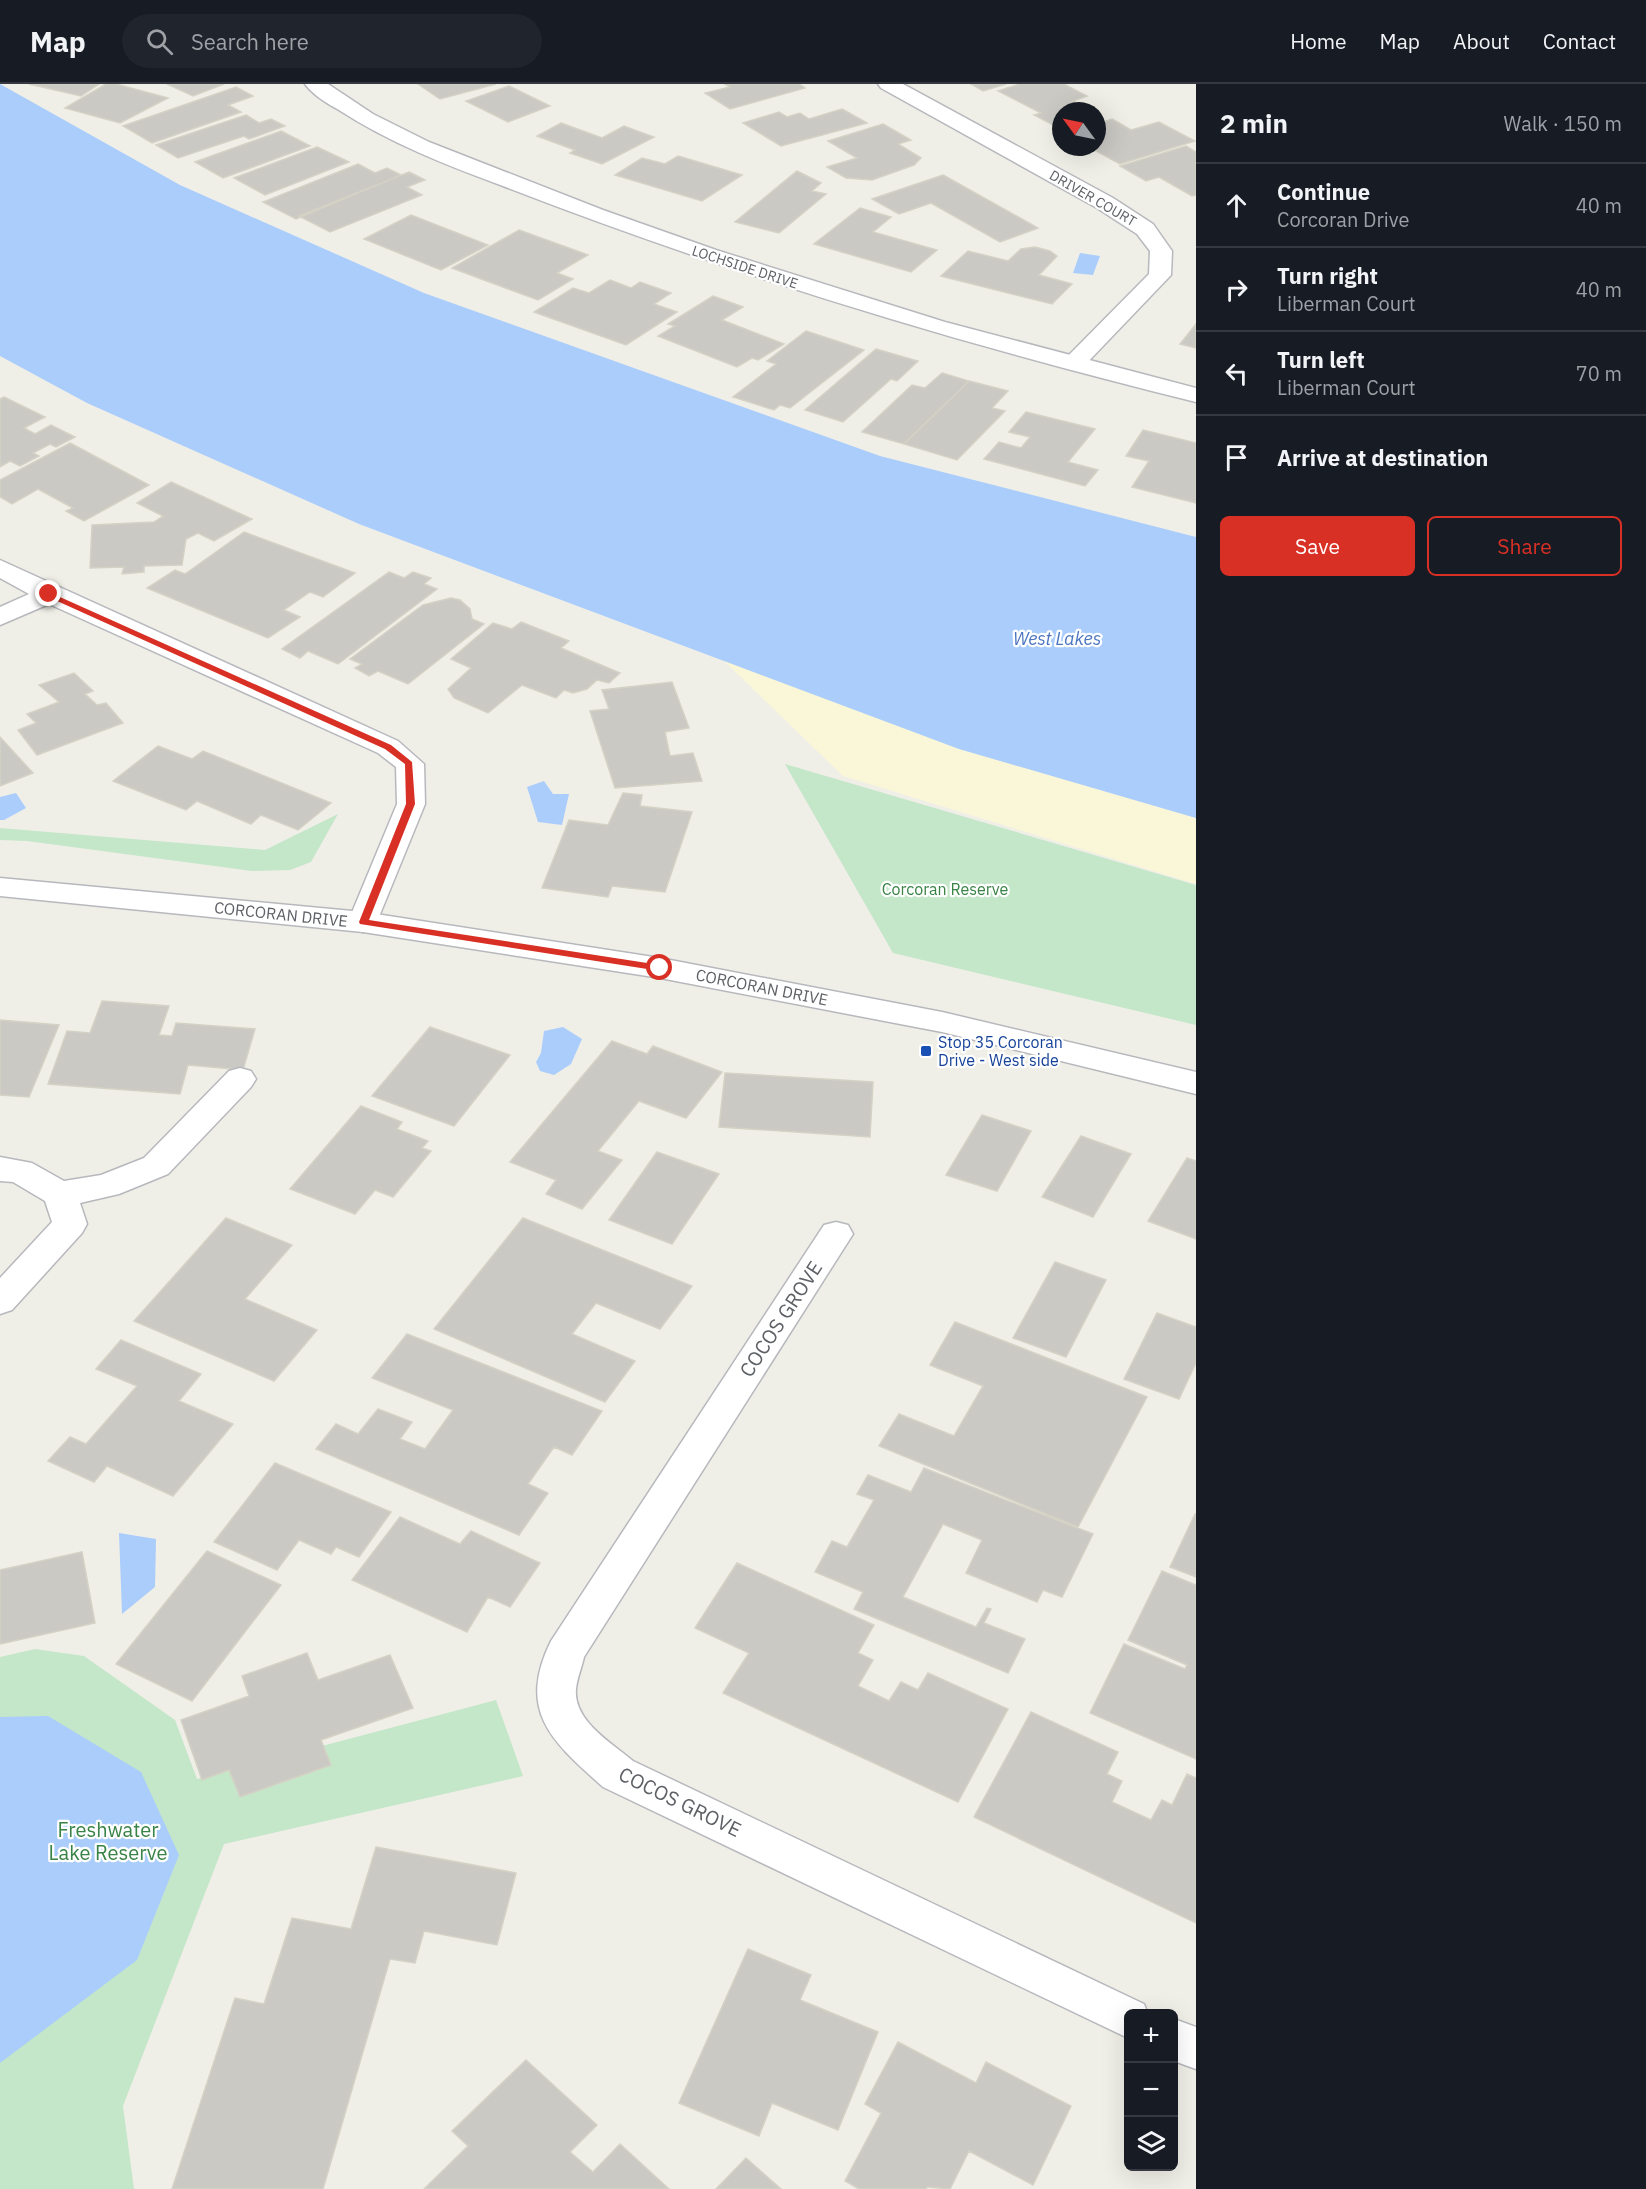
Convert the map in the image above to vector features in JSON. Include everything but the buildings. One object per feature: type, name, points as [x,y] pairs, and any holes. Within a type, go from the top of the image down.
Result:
[{"type":"street","name":"LOCHSIDE DRIVE","points":[[315,84],[357,113],[409,140],[626,227],[791,282],[995,343],[1196,395]]},
{"type":"street","name":"DRIVER COURT","points":[[888,84],[1105,203],[1145,229],[1161,251],[1160,275],[1074,363]]},
{"type":"street","points":[[0,568],[49,594],[388,747],[410,764],[411,804],[363,922]]},
{"type":"street","points":[[0,617],[49,594]]},
{"type":"street","name":"CORCORAN DRIVE","points":[[0,887],[363,922],[660,968],[942,1022],[1196,1083]]},
{"type":"street","points":[[0,1169],[21,1171],[60,1194],[107,1186],[156,1166],[240,1079]]},
{"type":"street","points":[[0,1301],[70,1224],[60,1194]]},
{"type":"street","name":"COCOS GROVE","points":[[836,1233],[566,1653],[556,1691],[562,1718],[618,1774],[1124,2016]]},
{"type":"street","points":[[1178,2042],[1196,2048]]},
{"type":"green space","name":"Corcoran Reserve","points":[[785,764],[1196,885],[1196,1025],[893,953]]},
{"type":"green space","points":[[338,814],[311,862],[290,870],[252,871],[27,841],[0,840],[0,828],[265,850]]},
{"type":"green space","name":"Freshwater Lake Reserve","points":[[35,1649],[84,1656],[175,1720],[197,1779],[496,1700],[523,1776],[224,1844],[123,2106],[134,2189],[0,2189],[0,1657]]},
{"type":"sand","points":[[722,659],[959,749],[1196,818],[1196,884],[843,776]]},
{"type":"water","name":"West Lakes","points":[[0,84],[180,185],[424,293],[880,456],[1196,537],[1196,818],[959,749],[359,524],[87,403],[0,356]]},
{"type":"water","points":[[1080,253],[1100,256],[1093,275],[1073,273]]},
{"type":"water","points":[[544,781],[553,794],[569,794],[562,825],[538,822],[527,787]]},
{"type":"water","points":[[16,793],[26,808],[0,820],[0,797]]},
{"type":"water","points":[[563,1027],[582,1039],[571,1064],[554,1075],[540,1071],[536,1062],[541,1053],[544,1031]]},
{"type":"water","points":[[119,1533],[156,1539],[155,1587],[122,1614]]},
{"type":"water","points":[[48,1716],[141,1772],[179,1855],[137,1960],[0,2063],[0,1717]]},
{"type":"place","name":"Stop 35 Corcoran Drive - West side","points":[[926,1051]]},
{"type":"route","points":[[49,594],[388,747],[410,764],[411,804],[363,922],[660,968]]}]
